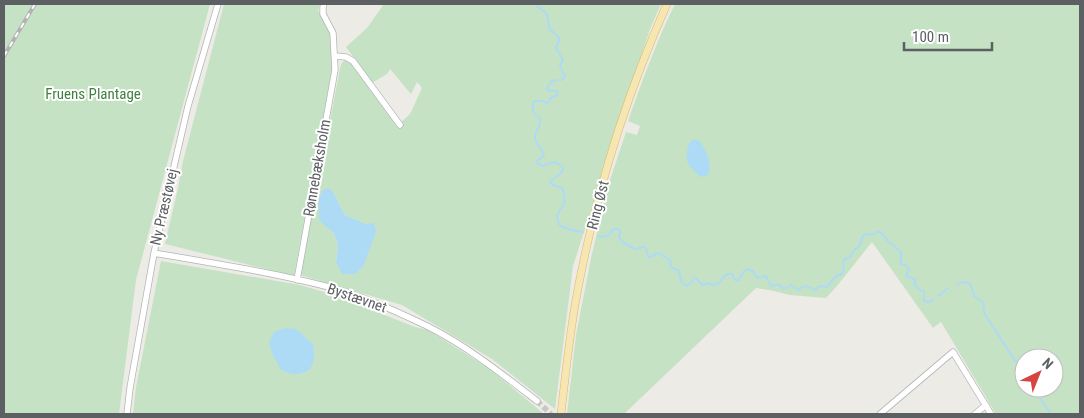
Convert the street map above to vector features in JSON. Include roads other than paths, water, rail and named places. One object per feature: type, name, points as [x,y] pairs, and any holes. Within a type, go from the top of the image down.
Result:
[{"type":"main road","name":"Ring Øst","points":[[561,414],[575,305],[604,180],[628,102],[653,35],[667,4]]},
{"type":"street","name":"Ny Præstøvej","points":[[127,414],[154,253],[188,106],[218,4]]},
{"type":"street","name":"Rønnebæksholm","points":[[297,280],[335,70],[333,32],[323,14],[324,4]]},
{"type":"street","points":[[335,56],[346,57],[353,62],[400,125]]},
{"type":"street","name":"Bystævnet","points":[[154,253],[269,273],[331,288],[364,299],[429,327],[464,347],[537,402]]},
{"type":"street","points":[[880,414],[953,352],[991,414]]},
{"type":"street","points":[[975,414],[986,405]]},
{"type":"water","points":[[694,139],[700,141],[708,157],[710,165],[708,175],[700,177],[687,162],[689,143]]},
{"type":"water","points":[[328,188],[333,192],[345,215],[366,224],[374,223],[376,232],[364,265],[355,274],[342,274],[336,262],[338,244],[333,232],[319,219],[319,198],[323,190]]},
{"type":"water","points":[[285,328],[296,329],[313,344],[314,359],[308,371],[293,374],[281,370],[272,353],[269,342],[274,332]]},
{"type":"waterway","points":[[535,4],[547,14],[549,28],[559,38],[556,48],[563,60],[560,65],[562,71]]},
{"type":"waterway","points":[[559,80],[564,77],[563,73]]},
{"type":"waterway","points":[[549,91],[547,89],[551,82],[556,80]]},
{"type":"waterway","points":[[545,102],[548,103],[551,98],[557,95],[557,91],[551,91]]},
{"type":"waterway","points":[[536,115],[533,111],[533,103],[535,101],[543,101]]},
{"type":"waterway","points":[[538,117],[540,118],[540,124],[535,138],[544,156],[537,163],[543,166],[556,162],[563,168],[562,172],[550,183],[562,188],[564,194],[564,204],[557,218],[561,226],[583,232]]},
{"type":"waterway","points":[[598,236],[605,237],[613,229],[619,229],[619,237],[624,243],[635,249],[646,248],[650,257],[658,253],[670,260],[671,267],[679,271],[681,281],[685,285],[689,285],[694,278],[702,285],[710,283],[715,285],[728,274],[732,274],[735,280],[739,280],[744,271],[748,269],[753,271],[757,278],[766,276],[771,286],[778,284],[784,289],[791,285],[798,290],[806,286],[815,290],[820,286],[827,287],[836,276],[842,274],[844,269],[843,262],[859,247],[863,235],[872,235],[880,232],[901,252],[901,264],[909,269],[906,276],[915,279],[915,286],[924,292],[924,301],[933,300]]},
{"type":"waterway","points":[[957,284],[966,282],[970,284],[974,296],[983,303],[984,313],[1014,359]]},
{"type":"waterway","points":[[938,296],[948,288]]},
{"type":"waterway","points":[[1040,398],[1051,414]]},
{"type":"tunnel","points":[[537,401],[551,414]]},
{"type":"railway","points":[[4,56],[35,4]]},
{"type":"park label","name":"Fruens Plantage","points":[[93,94]]}]
